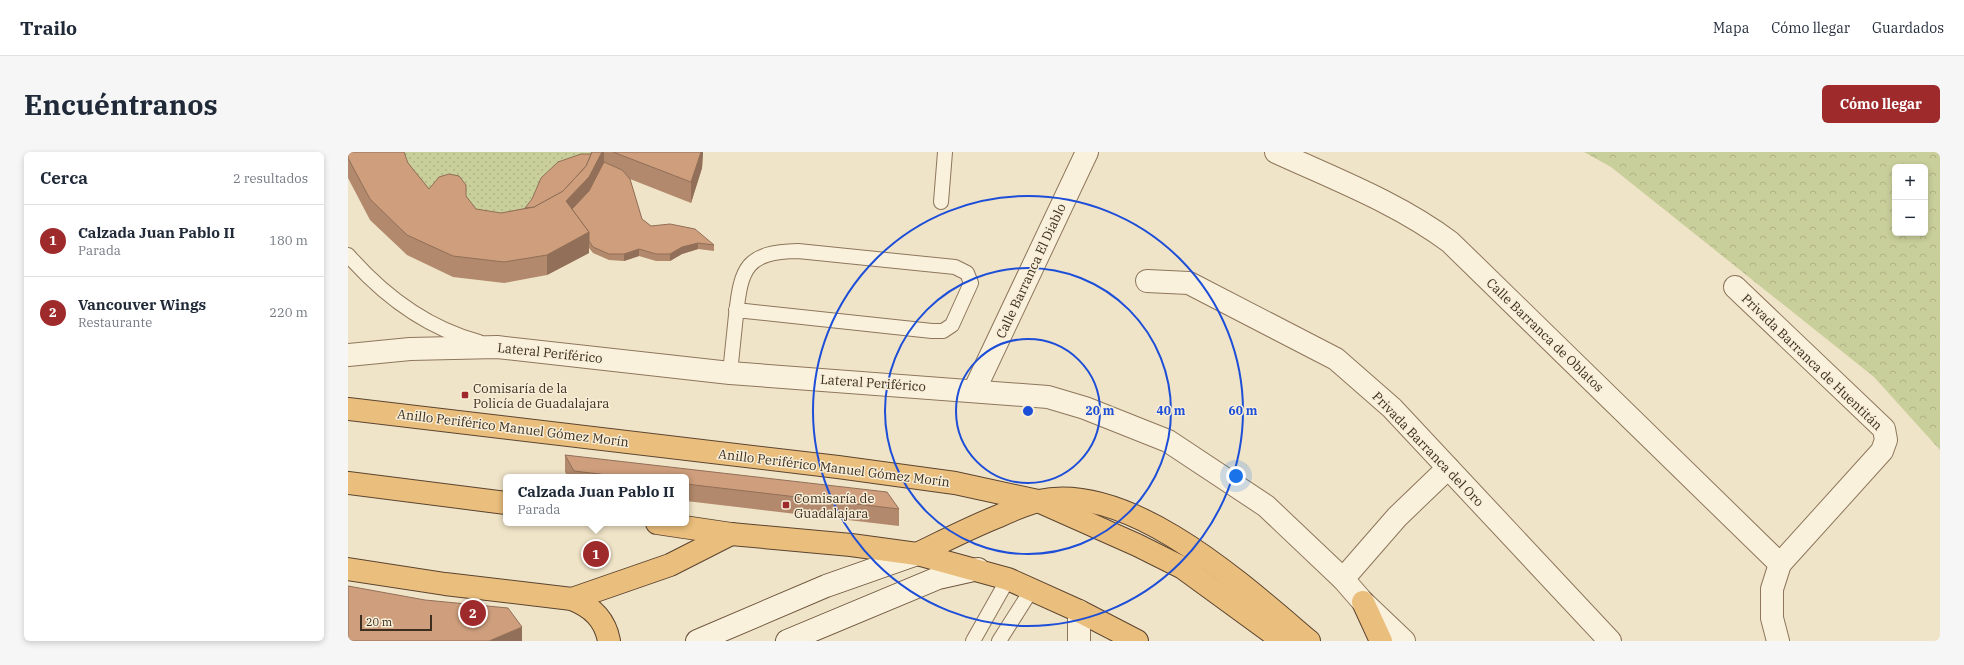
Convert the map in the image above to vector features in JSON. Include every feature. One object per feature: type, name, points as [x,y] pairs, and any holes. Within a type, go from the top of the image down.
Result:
[{"type":"highway","name":"Anillo Periférico Manuel Gómez Morín","points":[[348,408],[838,467],[955,483],[1038,501],[1137,545],[1183,568],[1283,641]]},
{"type":"highway","points":[[348,483],[503,503]]},
{"type":"highway","points":[[917,554],[991,519],[1038,501],[1073,497],[1107,505],[1133,515],[1179,540],[1237,580],[1310,641]]},
{"type":"highway","points":[[678,526],[731,534],[851,545],[917,554],[978,569],[1008,578],[1079,611],[1137,641]]},
{"type":"highway","points":[[572,599],[670,566],[731,534]]},
{"type":"highway","points":[[348,569],[445,584],[572,599],[584,604],[594,611],[602,621],[609,641]]},
{"type":"highway","points":[[1363,602],[1381,641]]},
{"type":"street","name":"Calle Barranca El Diablo","points":[[974,391],[1087,152]]},
{"type":"street","name":"Calle Barranca de Oblatos","points":[[1276,152],[1399,210],[1426,224],[1450,242],[1780,564]]},
{"type":"street","name":"Privada Barranca del Oro","points":[[1147,281],[1189,284],[1336,359],[1392,408],[1610,641]]},
{"type":"street","name":"Privada Barranca de Huentitán","points":[[1735,287],[1884,429],[1886,440],[1882,451],[1780,564]]},
{"type":"street","name":"Lateral Periférico","points":[[348,355],[410,348],[497,347],[730,373],[1048,396],[1085,408],[1168,440],[1266,506],[1343,578],[1363,602],[1404,641]]},
{"type":"street","points":[[1343,578],[1397,518],[1448,468]]},
{"type":"street","points":[[697,641],[826,586],[917,554]]},
{"type":"street","points":[[1778,641],[1772,618],[1772,589],[1780,564]]},
{"type":"street","points":[[788,641],[938,578],[978,569]]},
{"type":"street","points":[[1079,611],[1079,641]]},
{"type":"lane","points":[[941,202],[945,152]]},
{"type":"lane","points":[[730,373],[736,310],[739,287],[745,271],[758,258],[775,251],[798,251],[955,267],[967,273],[971,283],[952,325],[943,331],[736,310]]},
{"type":"lane","points":[[348,255],[366,276],[413,313],[454,333],[497,347]]},
{"type":"lane","points":[[974,641],[1008,578]]},
{"type":"lane","points":[[999,641],[1032,589]]},
{"type":"green space","points":[[395,152],[600,152],[563,211],[450,223]]},
{"type":"green space","points":[[1584,152],[1940,152],[1940,450],[1874,377],[1611,167]]},
{"type":"building","points":[[348,152],[404,152],[408,163],[429,189],[439,177],[449,174],[459,176],[466,185],[466,196],[476,209],[501,213],[534,207],[563,191],[586,166],[592,152],[602,152],[589,177],[566,201],[589,232],[547,255],[504,262],[453,256],[407,235],[370,199],[348,158]]},
{"type":"building","points":[[613,152],[701,152],[691,182]]},
{"type":"building","points":[[581,154],[591,154],[586,166],[563,191],[534,207],[525,208],[532,199],[541,178],[558,162]]},
{"type":"building","points":[[604,162],[622,170],[630,179],[642,219],[651,226],[670,224],[695,229],[714,245],[698,243],[682,247],[670,254],[656,254],[639,249],[624,254],[609,254],[593,247],[589,241],[589,232],[572,209],[589,191]]},
{"type":"building","points":[[565,455],[887,492],[899,509],[689,484],[689,474],[599,474],[574,471]]},
{"type":"building","points":[[348,586],[425,600],[508,608],[522,627],[489,641],[348,641]]},
{"type":"place","name":"Comisaría de la Policía de Guadalajara","points":[[465,395]]},
{"type":"place","name":"Comisaría de Guadalajara","points":[[786,505]]},
{"type":"place","name":"Calzada Juan Pablo II","points":[[596,554]]},
{"type":"place","name":"Vancouver Wings","points":[[473,613]]}]
